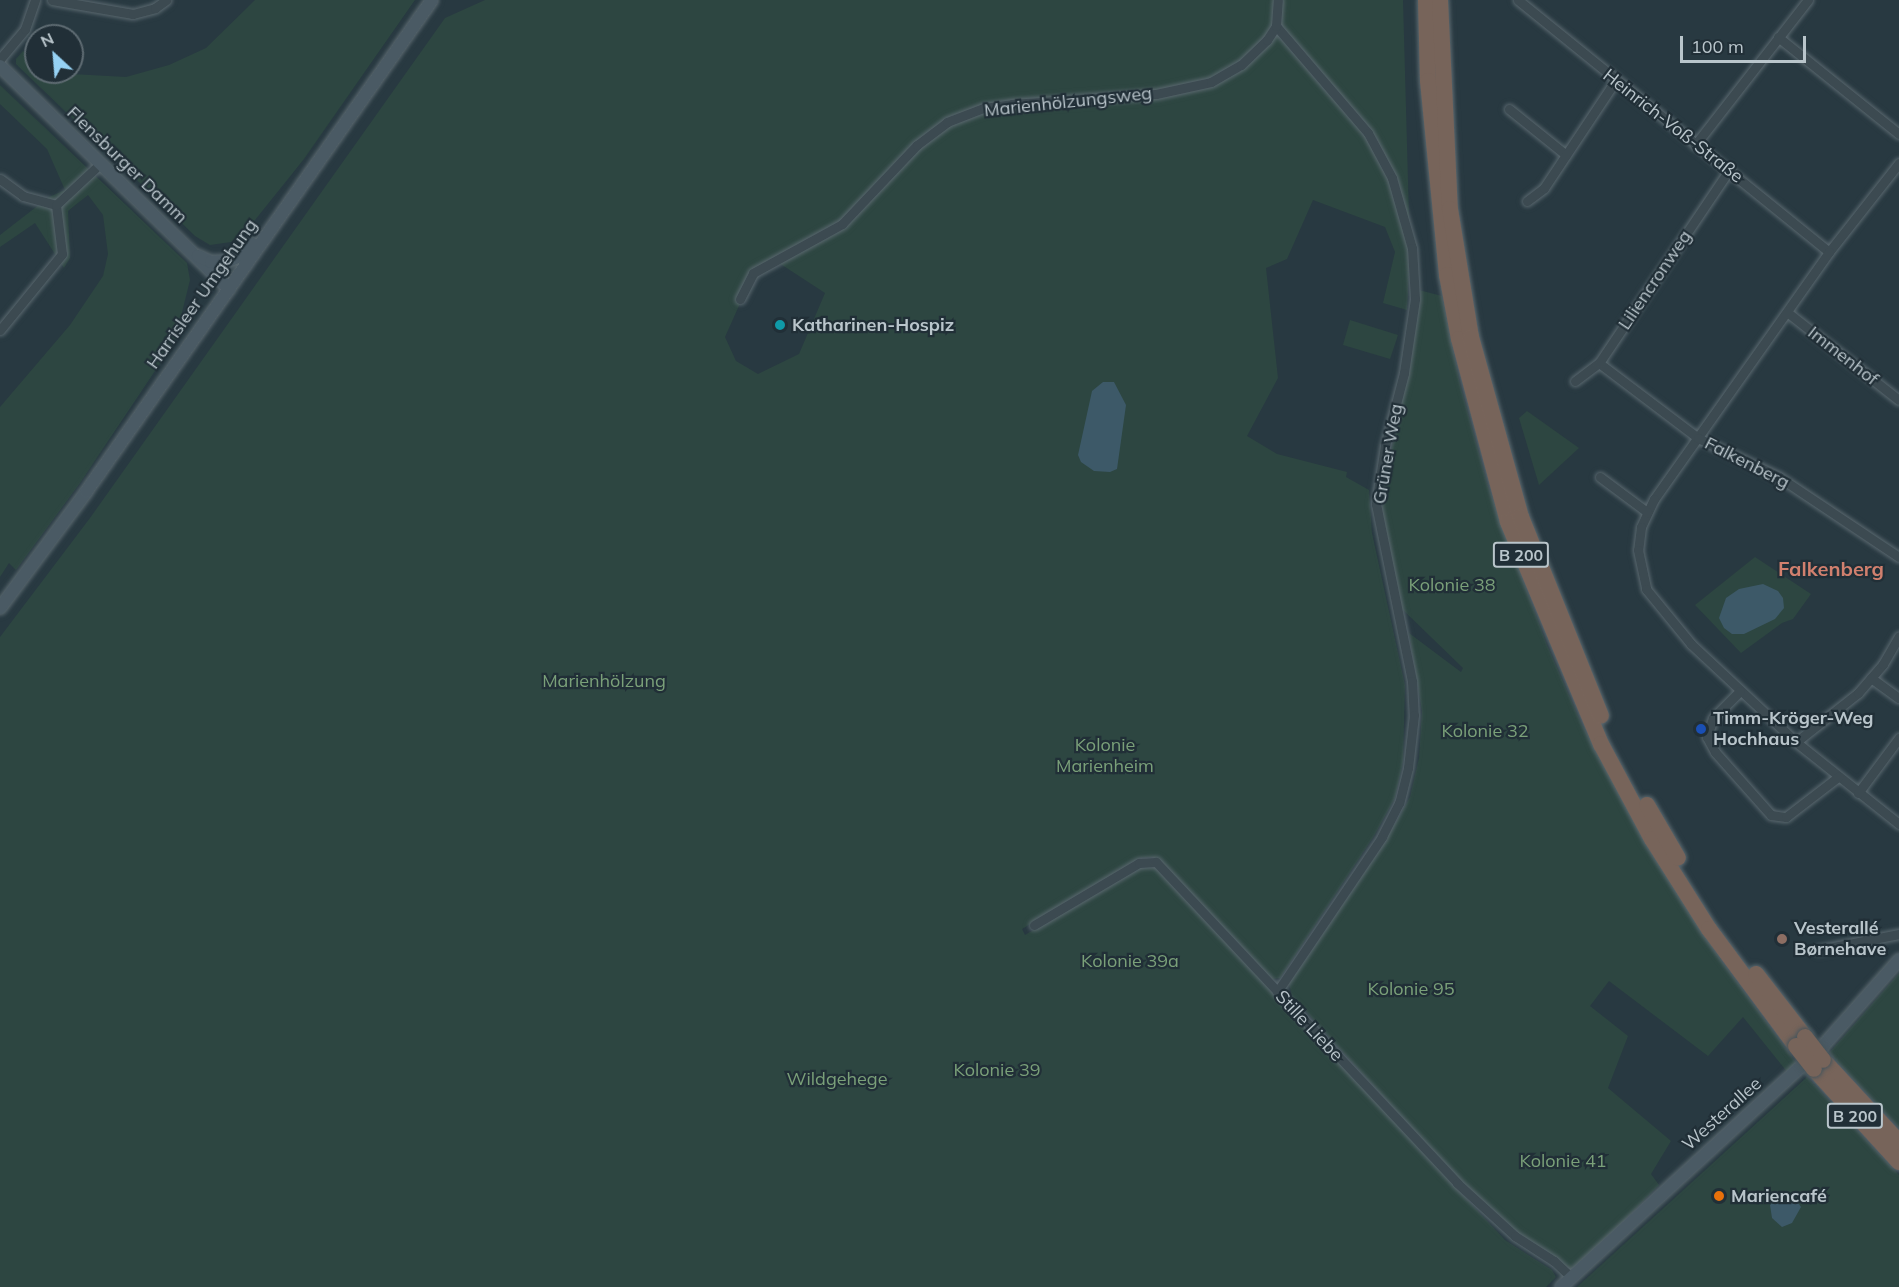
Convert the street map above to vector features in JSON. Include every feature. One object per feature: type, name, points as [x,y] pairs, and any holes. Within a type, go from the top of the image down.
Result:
[{"type":"highway","name":"B 200","points":[[1426,0],[1428,81],[1447,275],[1459,339],[1508,522],[1601,744],[1652,839],[1709,929],[1899,1162]]},
{"type":"highway","name":"B 200","points":[[1440,0],[1449,197],[1459,273],[1472,337],[1521,517],[1563,629],[1616,749],[1716,920],[1800,1042]]},
{"type":"highway","name":"B 200","points":[[1818,1064],[1899,1142]]},
{"type":"street","points":[[0,59],[25,29],[35,0]]},
{"type":"street","points":[[52,0],[85,9],[133,14],[154,8],[166,0]]},
{"type":"street","name":"Harrisleer Umgehung","points":[[0,608],[229,290],[432,0]]},
{"type":"street","points":[[1276,26],[1278,0]]},
{"type":"street","name":"Heinrich-Voß-Straße","points":[[1518,0],[1828,252]]},
{"type":"street","points":[[1695,145],[1808,0]]},
{"type":"street","name":"Marienhölzungsweg","points":[[740,298],[753,273],[842,224],[917,145],[947,122],[984,108],[1012,104],[1110,99],[1192,87],[1241,65],[1276,26]]},
{"type":"street","name":"Grüner Weg","points":[[1276,26],[1368,133],[1392,178],[1412,248],[1415,299],[1404,374],[1385,446],[1376,504],[1412,681],[1414,715],[1408,768],[1399,802],[1382,837],[1277,992]]},
{"type":"street","points":[[1778,37],[1899,134]]},
{"type":"street","name":"Flensburger Damm","points":[[0,66],[229,290]]},
{"type":"street","points":[[1527,201],[1544,188],[1615,81]]},
{"type":"street","points":[[1509,109],[1566,155]]},
{"type":"street","points":[[1899,163],[1828,252],[1647,512],[1638,550],[1646,589],[1684,637],[1796,742],[1899,824]]},
{"type":"street","points":[[56,206],[100,164]]},
{"type":"street","name":"Liliencronweg","points":[[1575,381],[1599,363],[1729,170]]},
{"type":"street","points":[[0,180],[23,196],[56,206]]},
{"type":"street","points":[[192,253],[219,262],[242,255],[275,210],[295,194]]},
{"type":"street","points":[[2,325],[62,254],[56,206]]},
{"type":"street","name":"Immenhof","points":[[1786,312],[1899,400]]},
{"type":"street","name":"Falkenberg","points":[[1599,363],[1698,438],[1779,477],[1899,557]]},
{"type":"street","points":[[1600,477],[1647,512]]},
{"type":"street","points":[[1796,742],[1843,706],[1871,678],[1899,636]]},
{"type":"street","points":[[1871,678],[1899,698]]},
{"type":"street","points":[[1740,691],[1713,718],[1707,737],[1715,752],[1771,815],[1786,817],[1838,777]]},
{"type":"street","points":[[1858,793],[1899,738]]},
{"type":"street","name":"Stille Liebe","points":[[1034,925],[1139,863],[1150,860],[1457,1183],[1515,1236],[1554,1261],[1572,1277]]},
{"type":"street","points":[[1818,950],[1899,934]]},
{"type":"street","name":"Westerallee","points":[[1561,1287],[1818,1051],[1899,960]]},
{"type":"green space","points":[[255,0],[415,0],[304,159],[247,230],[231,242],[210,245],[195,236],[37,84],[84,84],[84,75],[126,77],[169,65],[206,48]]},
{"type":"green space","name":"Marienhölzung","points":[[485,0],[1403,0],[1410,253],[1407,310],[1383,303],[1395,252],[1385,227],[1313,200],[1287,259],[1266,268],[1278,378],[1247,436],[1277,454],[1347,472],[1346,477],[1369,490],[1372,533],[1405,685],[1403,762],[1395,798],[1374,836],[1280,978],[1272,979],[1159,860],[1151,857],[1140,858],[1022,929],[1025,935],[1141,865],[1154,865],[1505,1240],[1552,1270],[1556,1277],[1546,1287],[0,1287],[0,637],[90,518],[445,18]],"holes":[[[779,263],[825,293],[799,354],[758,374],[736,361],[725,337],[751,279]],[[1103,382],[1126,405],[1081,462]]]},
{"type":"green space","points":[[23,51],[24,72],[16,64],[16,59]]},
{"type":"green space","points":[[0,85],[187,263],[190,280],[175,341],[80,483],[16,570],[9,563],[0,577],[0,407],[70,325],[103,276],[108,254],[103,215],[88,195],[68,211],[70,258],[64,268],[35,223],[0,247],[0,235],[49,197],[65,190],[47,149],[0,104]]},
{"type":"green space","points":[[1419,290],[1442,296],[1460,384],[1488,486],[1547,645],[1582,725],[1669,880],[1721,960],[1797,1064],[1788,1073],[1743,1017],[1708,1056],[1609,981],[1590,1006],[1628,1036],[1608,1088],[1671,1141],[1651,1174],[1659,1185],[1572,1274],[1516,1234],[1456,1177],[1292,996],[1289,984],[1383,845],[1410,797],[1419,758],[1422,711],[1409,633],[1461,672],[1463,668],[1402,609],[1382,519],[1383,488],[1408,373]]},
{"type":"green space","points":[[1350,320],[1398,335],[1390,359],[1343,345]]},
{"type":"green space","points":[[1527,411],[1579,448],[1539,485],[1519,418]]},
{"type":"green space","points":[[1755,557],[1811,594],[1793,619],[1782,623],[1741,653],[1695,605]]},
{"type":"green space","points":[[1899,973],[1899,1128],[1829,1053]]},
{"type":"green space","points":[[1807,1077],[1899,1175],[1899,1287],[1577,1287]]},
{"type":"water","points":[[1103,382],[1114,382],[1126,405],[1117,469],[1110,472],[1094,471],[1081,462],[1078,455],[1092,391]]},
{"type":"water","points":[[1763,584],[1778,591],[1783,598],[1784,608],[1775,619],[1744,634],[1732,634],[1724,628],[1719,618],[1726,598],[1739,589]]},
{"type":"water","points":[[1783,1192],[1793,1195],[1801,1207],[1792,1223],[1782,1227],[1772,1218],[1770,1205]]},
{"type":"place","name":"Katharinen-Hospiz","points":[[780,325]]},
{"type":"place","name":"Timm-Kröger-Weg Hochhaus","points":[[1701,729]]},
{"type":"place","name":"Vesterallé Børnehave","points":[[1782,939]]},
{"type":"place","name":"Mariencafé","points":[[1719,1196]]},
{"type":"district","name":"Falkenberg","points":[[1831,568]]},
{"type":"park label","name":"Kolonie 38","points":[[1452,585]]},
{"type":"park label","name":"Kolonie 32","points":[[1485,731]]},
{"type":"park label","name":"Kolonie Marienheim","points":[[1105,756]]},
{"type":"park label","name":"Kolonie 39a","points":[[1130,961]]},
{"type":"park label","name":"Kolonie 95","points":[[1411,989]]},
{"type":"park label","name":"Kolonie 39","points":[[997,1070]]},
{"type":"park label","name":"Wildgehege","points":[[837,1079]]},
{"type":"park label","name":"Kolonie 41","points":[[1563,1161]]}]
